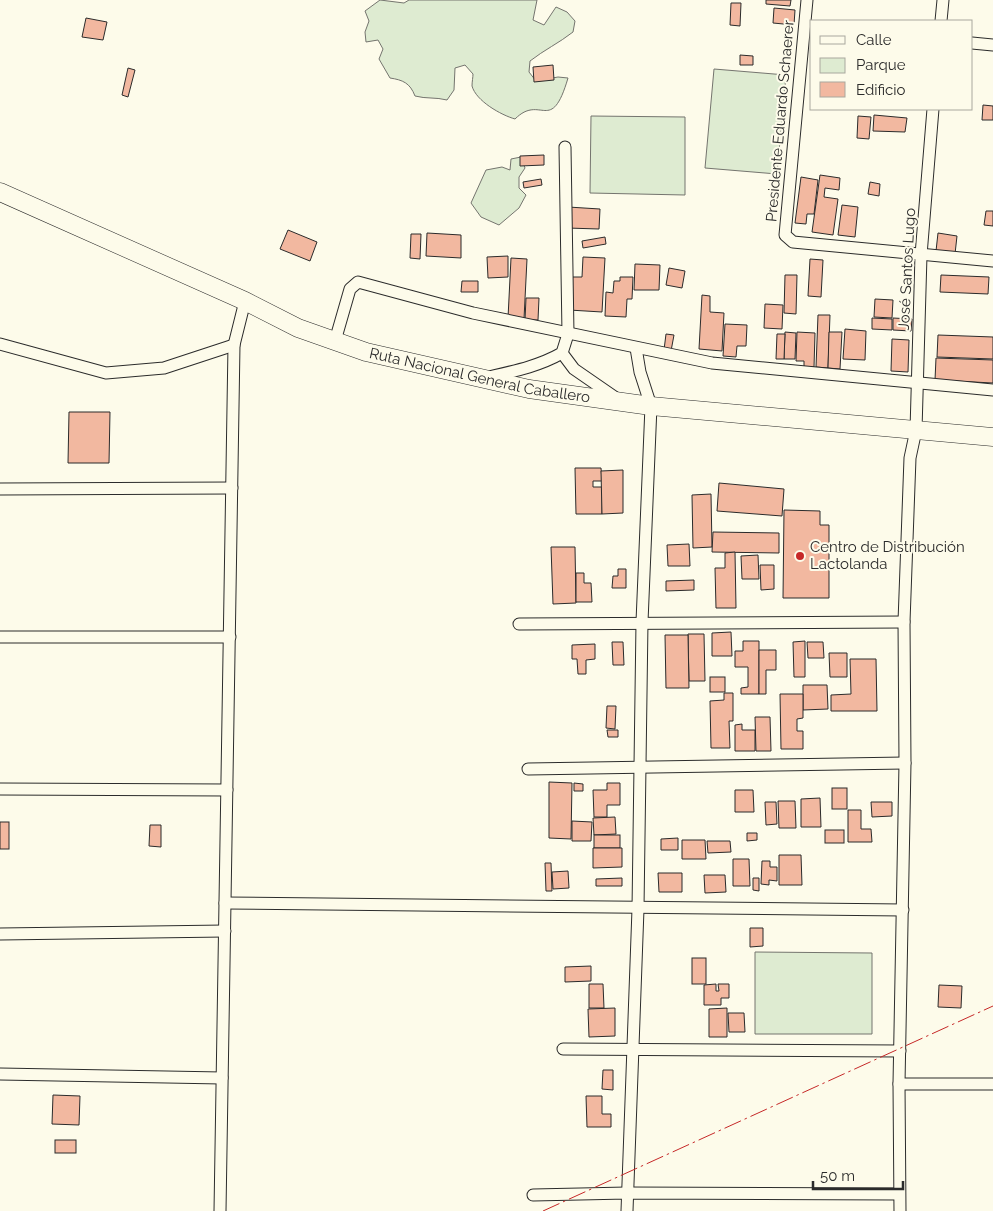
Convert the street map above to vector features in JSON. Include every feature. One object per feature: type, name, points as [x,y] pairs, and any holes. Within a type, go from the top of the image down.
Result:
[{"type":"highway","name":"Ruta Nacional General Caballero","points":[[0,192],[245,301],[298,328],[366,352],[480,379],[651,406],[993,437]]},
{"type":"street","name":"Presidente Eduardo Schaerer","points":[[807,0],[808,26],[785,235],[793,242],[921,255]]},
{"type":"street","points":[[940,20],[943,0]]},
{"type":"street","points":[[973,43],[993,45]]},
{"type":"street","name":"José Santos Lugo","points":[[900,1211],[899,1084],[906,763],[904,622],[910,458],[916,430],[921,255],[933,110]]},
{"type":"street","points":[[480,379],[525,369],[545,362],[562,353],[568,334],[565,147]]},
{"type":"street","points":[[921,255],[993,261]]},
{"type":"street","points":[[335,341],[350,290],[358,282],[473,313],[712,363],[993,390]]},
{"type":"street","points":[[220,1211],[234,345],[245,301]]},
{"type":"street","points":[[0,344],[106,373],[164,368],[234,345]]},
{"type":"street","points":[[627,1211],[631,1050],[638,909],[642,622],[651,406],[640,372],[636,348]]},
{"type":"street","points":[[562,353],[580,374],[623,402]]},
{"type":"street","points":[[0,488],[232,488]]},
{"type":"street","points":[[519,624],[904,622]]},
{"type":"street","points":[[0,637],[230,637]]},
{"type":"street","points":[[528,769],[640,769],[906,763]]},
{"type":"street","points":[[0,789],[227,790]]},
{"type":"street","points":[[225,903],[638,909],[902,910]]},
{"type":"street","points":[[0,934],[225,931]]},
{"type":"street","points":[[563,1049],[900,1051]]},
{"type":"street","points":[[0,1074],[222,1078]]},
{"type":"street","points":[[899,1084],[993,1084]]},
{"type":"street","points":[[533,1195],[627,1192],[899,1194]]},
{"type":"green space","points":[[380,0],[404,3],[409,0],[537,0],[533,20],[544,25],[556,7],[567,12],[575,21],[573,32],[530,61],[529,72],[536,81],[558,77],[568,78],[562,95],[551,110],[524,112],[515,119],[496,111],[478,97],[472,86],[473,74],[465,65],[455,68],[454,90],[447,100],[415,96],[406,83],[390,78],[379,59],[383,49],[378,40],[366,42],[365,32],[369,21],[365,11]]},
{"type":"green space","points":[[714,69],[786,75],[777,174],[705,168]]},
{"type":"green space","points":[[591,116],[685,117],[685,195],[590,193]]},
{"type":"green space","points":[[521,157],[525,168],[519,177],[519,188],[526,195],[519,208],[499,225],[481,217],[471,203],[486,170],[502,167],[510,170],[511,159]]},
{"type":"green space","points":[[755,952],[872,953],[872,1034],[755,1034]]},
{"type":"building","points":[[766,0],[791,0],[790,6],[766,4]]},
{"type":"building","points":[[731,3],[741,3],[740,26],[730,25]]},
{"type":"building","points":[[774,8],[795,10],[794,25],[773,23]]},
{"type":"building","points":[[86,18],[107,22],[103,40],[82,37]]},
{"type":"building","points":[[740,55],[753,56],[753,65],[740,65]]},
{"type":"building","points":[[553,65],[554,80],[534,82],[533,67]]},
{"type":"building","points":[[128,68],[135,70],[128,97],[122,95]]},
{"type":"building","points":[[983,105],[993,106],[993,120],[982,120]]},
{"type":"building","points":[[874,115],[907,118],[905,132],[873,131]]},
{"type":"building","points":[[858,116],[871,117],[869,139],[857,138]]},
{"type":"building","points":[[544,155],[544,165],[520,166],[520,156]]},
{"type":"building","points":[[820,175],[840,178],[839,190],[825,188],[824,197],[838,199],[833,235],[812,232]]},
{"type":"building","points":[[801,177],[818,180],[814,214],[807,214],[806,224],[795,223]]},
{"type":"building","points":[[541,179],[542,185],[524,188],[523,182]]},
{"type":"building","points":[[870,182],[880,184],[879,196],[868,194]]},
{"type":"building","points":[[842,205],[858,207],[855,237],[838,235]]},
{"type":"building","points":[[568,207],[600,209],[599,229],[567,228]]},
{"type":"building","points":[[986,211],[993,211],[993,226],[984,225]]},
{"type":"building","points":[[288,230],[317,242],[310,261],[280,249]]},
{"type":"building","points":[[427,233],[461,235],[461,258],[426,256]]},
{"type":"building","points":[[938,233],[957,236],[955,254],[936,251]]},
{"type":"building","points":[[411,234],[421,234],[420,259],[410,258]]},
{"type":"building","points":[[605,237],[606,244],[583,248],[582,241]]},
{"type":"building","points":[[508,256],[508,277],[488,278],[487,257]]},
{"type":"building","points":[[583,257],[605,258],[602,312],[569,310],[570,277],[582,277]]},
{"type":"building","points":[[511,258],[527,259],[524,319],[508,318]]},
{"type":"building","points":[[810,259],[823,260],[821,297],[808,296]]},
{"type":"building","points":[[635,264],[660,265],[659,290],[634,290]]},
{"type":"building","points":[[669,268],[685,271],[682,288],[666,285]]},
{"type":"building","points":[[785,275],[797,275],[796,314],[784,313]]},
{"type":"building","points":[[941,275],[989,277],[988,294],[940,292]]},
{"type":"building","points":[[620,277],[633,277],[632,299],[627,299],[626,317],[605,316],[606,292],[613,293],[614,281],[620,281]]},
{"type":"building","points":[[462,281],[478,281],[478,292],[461,292]]},
{"type":"building","points":[[702,295],[710,296],[710,312],[724,313],[722,351],[699,349]]},
{"type":"building","points":[[526,298],[539,298],[538,320],[525,320]]},
{"type":"building","points":[[875,299],[893,300],[892,318],[874,317]]},
{"type":"building","points":[[765,304],[783,305],[782,329],[764,328]]},
{"type":"building","points":[[818,315],[830,315],[828,368],[816,367]]},
{"type":"building","points":[[872,318],[892,319],[892,330],[872,329]]},
{"type":"building","points":[[893,318],[912,319],[911,331],[893,330]]},
{"type":"building","points":[[725,324],[747,325],[746,346],[737,346],[736,357],[723,356]]},
{"type":"building","points":[[845,329],[866,331],[865,360],[843,359]]},
{"type":"building","points":[[785,332],[796,333],[795,359],[784,359]]},
{"type":"building","points":[[797,332],[815,333],[814,367],[804,367],[804,361],[796,361]]},
{"type":"building","points":[[829,332],[842,332],[840,369],[828,368]]},
{"type":"building","points":[[666,334],[674,335],[671,351],[664,350]]},
{"type":"building","points":[[777,334],[785,334],[784,359],[776,359]]},
{"type":"building","points":[[938,335],[993,337],[993,359],[937,357]]},
{"type":"building","points":[[892,339],[909,340],[908,372],[891,371]]},
{"type":"building","points":[[936,358],[993,360],[993,383],[935,380]]},
{"type":"building","points":[[69,412],[110,412],[109,463],[68,463]]},
{"type":"building","points":[[575,468],[601,468],[602,481],[593,481],[593,487],[602,487],[602,514],[576,514]]},
{"type":"building","points":[[623,470],[623,513],[602,514],[601,471]]},
{"type":"building","points":[[719,483],[784,489],[782,516],[717,511]]},
{"type":"building","points":[[711,494],[712,547],[693,548],[692,495]]},
{"type":"building","points":[[784,510],[820,511],[820,525],[829,525],[829,598],[783,598]]},
{"type":"building","points":[[713,532],[779,533],[779,553],[712,552]]},
{"type":"building","points":[[689,544],[690,566],[668,566],[667,545]]},
{"type":"building","points":[[551,547],[575,547],[576,603],[553,604]]},
{"type":"building","points":[[735,552],[736,608],[716,608],[715,568],[725,568],[725,553]]},
{"type":"building","points":[[758,555],[759,579],[742,579],[741,556]]},
{"type":"building","points":[[760,565],[774,565],[774,589],[761,590]]},
{"type":"building","points":[[618,569],[626,569],[626,588],[612,588],[613,576],[618,576]]},
{"type":"building","points":[[576,573],[584,573],[584,583],[591,583],[592,602],[576,602]]},
{"type":"building","points":[[694,580],[694,590],[666,591],[666,581]]},
{"type":"building","points":[[731,632],[732,656],[712,656],[712,633]]},
{"type":"building","points":[[688,634],[704,634],[705,681],[689,681]]},
{"type":"building","points":[[665,635],[688,635],[689,688],[666,688]]},
{"type":"building","points":[[743,641],[759,641],[759,694],[741,694],[741,688],[748,687],[748,667],[735,667],[735,651],[743,651]]},
{"type":"building","points":[[805,641],[805,677],[794,677],[793,642]]},
{"type":"building","points":[[612,642],[623,642],[624,665],[613,665]]},
{"type":"building","points":[[807,642],[823,642],[824,658],[808,658]]},
{"type":"building","points":[[595,644],[595,659],[586,660],[586,674],[578,674],[577,659],[572,659],[572,645]]},
{"type":"building","points":[[759,650],[776,650],[776,670],[766,670],[766,694],[759,694]]},
{"type":"building","points":[[829,653],[847,653],[847,677],[830,677]]},
{"type":"building","points":[[850,659],[876,659],[877,711],[831,711],[831,695],[851,694]]},
{"type":"building","points":[[710,677],[725,677],[725,692],[710,692]]},
{"type":"building","points":[[803,685],[827,685],[828,709],[803,710]]},
{"type":"building","points":[[724,693],[733,693],[733,721],[729,721],[730,748],[711,748],[710,701],[724,700]]},
{"type":"building","points":[[780,694],[803,694],[803,718],[797,719],[797,731],[803,731],[803,749],[781,749]]},
{"type":"building","points":[[607,706],[616,706],[615,729],[606,728]]},
{"type":"building","points":[[755,717],[770,717],[771,751],[756,751]]},
{"type":"building","points":[[742,724],[742,730],[755,730],[755,751],[735,751],[735,725]]},
{"type":"building","points":[[607,730],[618,730],[618,737],[608,737]]},
{"type":"building","points":[[549,782],[572,783],[571,839],[549,838]]},
{"type":"building","points":[[574,783],[583,784],[583,791],[574,791]]},
{"type":"building","points":[[607,783],[620,783],[620,805],[607,805],[607,817],[594,817],[593,790],[607,790]]},
{"type":"building","points":[[832,788],[847,788],[847,809],[832,809]]},
{"type":"building","points":[[735,790],[753,790],[754,812],[735,812]]},
{"type":"building","points":[[820,798],[821,827],[801,827],[801,799]]},
{"type":"building","points":[[778,801],[795,801],[796,828],[779,828]]},
{"type":"building","points":[[765,802],[776,802],[777,824],[766,825]]},
{"type":"building","points":[[871,802],[892,802],[892,816],[872,817]]},
{"type":"building","points":[[848,810],[861,810],[861,829],[871,829],[872,842],[848,842]]},
{"type":"building","points":[[615,817],[616,834],[594,835],[593,818]]},
{"type":"building","points":[[572,821],[592,822],[591,841],[572,841]]},
{"type":"building","points":[[0,822],[9,822],[9,849],[0,849]]},
{"type":"building","points":[[150,825],[161,825],[161,847],[149,846]]},
{"type":"building","points":[[825,830],[844,830],[844,843],[825,843]]},
{"type":"building","points":[[747,833],[757,833],[757,840],[747,841]]},
{"type":"building","points":[[594,835],[620,835],[620,848],[594,848]]},
{"type":"building","points":[[678,838],[678,850],[661,850],[661,839]]},
{"type":"building","points":[[682,840],[705,840],[706,859],[682,859]]},
{"type":"building","points":[[707,841],[730,841],[731,852],[708,853]]},
{"type":"building","points":[[593,848],[622,848],[622,867],[593,868]]},
{"type":"building","points":[[779,855],[801,855],[802,885],[779,885]]},
{"type":"building","points":[[733,859],[749,859],[750,886],[733,886]]},
{"type":"building","points":[[762,861],[770,861],[770,867],[777,867],[777,881],[769,880],[769,885],[761,884]]},
{"type":"building","points":[[545,863],[551,863],[552,891],[546,891]]},
{"type":"building","points":[[568,871],[569,888],[553,889],[552,872]]},
{"type":"building","points":[[658,873],[682,873],[682,892],[659,892]]},
{"type":"building","points":[[704,875],[725,875],[726,892],[705,893]]},
{"type":"building","points":[[622,878],[622,886],[596,886],[596,879]]},
{"type":"building","points":[[753,878],[759,878],[759,891],[753,890]]},
{"type":"building","points":[[750,928],[763,928],[763,946],[750,947]]},
{"type":"building","points":[[692,958],[706,958],[706,984],[692,984]]},
{"type":"building","points":[[591,966],[591,981],[565,982],[565,967]]},
{"type":"building","points":[[589,984],[603,984],[604,1008],[589,1008]]},
{"type":"building","points":[[716,984],[716,991],[719,991],[718,984],[729,984],[729,998],[721,998],[721,1005],[704,1005],[704,985]]},
{"type":"building","points":[[939,985],[962,986],[961,1008],[938,1007]]},
{"type":"building","points":[[615,1008],[615,1036],[589,1037],[588,1009]]},
{"type":"building","points":[[727,1008],[727,1037],[709,1037],[709,1009]]},
{"type":"building","points":[[728,1013],[744,1013],[745,1032],[729,1032]]},
{"type":"building","points":[[603,1070],[613,1070],[613,1090],[602,1089]]},
{"type":"building","points":[[53,1095],[80,1096],[79,1125],[52,1124]]},
{"type":"building","points":[[586,1096],[602,1096],[602,1114],[611,1114],[611,1127],[587,1127]]},
{"type":"building","points":[[55,1140],[76,1140],[76,1153],[55,1153]]},
{"type":"power","points":[[543,1211],[993,1006]]},
{"type":"place","name":"Centro de Distribución Lactolanda","points":[[800,556]]}]
